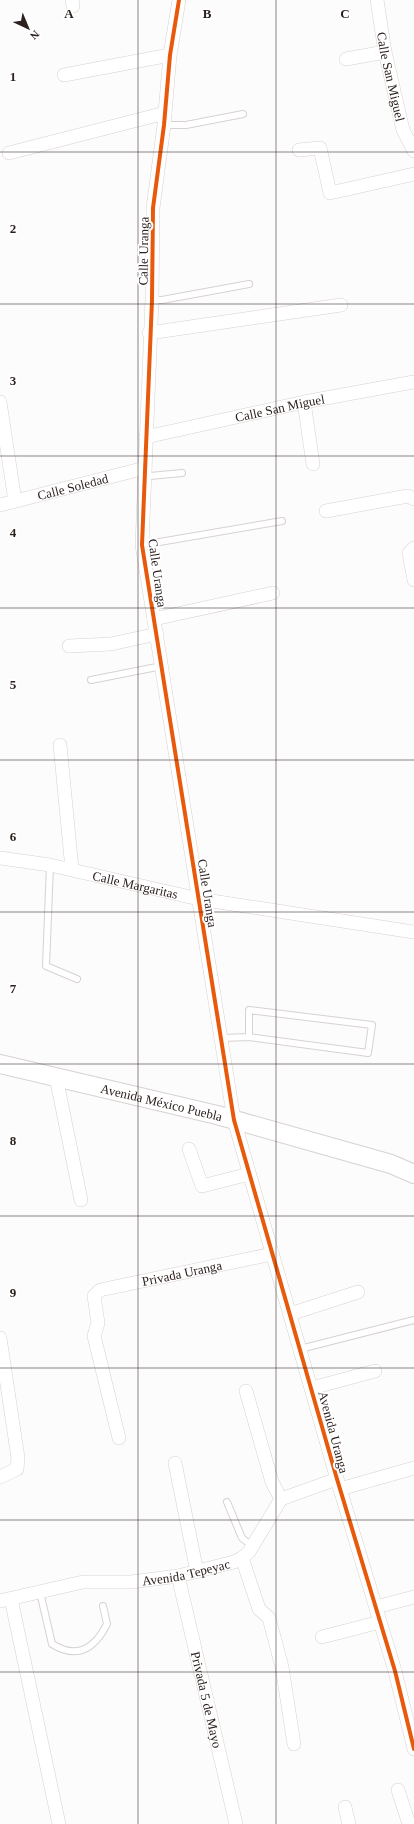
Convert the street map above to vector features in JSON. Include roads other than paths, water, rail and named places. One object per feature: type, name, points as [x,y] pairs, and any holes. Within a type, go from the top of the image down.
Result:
[{"type":"main road","name":"Avenida México Puebla","points":[[0,1064],[234,1120],[391,1164],[414,1174]]},
{"type":"street","name":"Calle Uranga","points":[[178,0],[170,55],[165,119],[153,208],[152,300],[149,334],[142,545],[234,1120]]},
{"type":"street","name":"Calle San Miguel","points":[[376,0],[385,52],[403,130],[414,151]]},
{"type":"street","points":[[346,59],[385,52]]},
{"type":"street","points":[[64,75],[170,55]]},
{"type":"street","points":[[9,153],[165,119]]},
{"type":"street","points":[[299,150],[320,148],[330,193],[414,174]]},
{"type":"street","points":[[149,334],[341,305]]},
{"type":"street","name":"Calle San Miguel","points":[[146,437],[304,402],[414,382]]},
{"type":"street","points":[[0,402],[15,501]]},
{"type":"street","points":[[304,402],[313,464]]},
{"type":"street","name":"Calle Soledad","points":[[0,505],[144,473]]},
{"type":"street","points":[[326,511],[408,496],[414,499]]},
{"type":"street","points":[[411,551],[414,580]]},
{"type":"street","points":[[154,619],[273,593]]},
{"type":"street","points":[[69,646],[111,644],[157,634]]},
{"type":"street","points":[[60,745],[72,869]]},
{"type":"street","name":"Calle Margaritas","points":[[0,858],[50,864],[199,899],[414,932]]},
{"type":"street","points":[[56,1077],[81,1200]]},
{"type":"street","name":"Avenida Uranga","points":[[234,1120],[312,1388],[338,1484],[395,1671],[414,1749]]},
{"type":"street","points":[[189,1149],[202,1186],[249,1174]]},
{"type":"street","name":"Privada Uranga","points":[[119,1438],[94,1336],[98,1323],[94,1296],[100,1290],[272,1254]]},
{"type":"street","points":[[290,1314],[358,1292]]},
{"type":"street","points":[[0,1338],[1,1356],[18,1458],[17,1469],[0,1477]]},
{"type":"street","points":[[312,1388],[375,1371]]},
{"type":"street","points":[[246,1391],[272,1482],[281,1499],[338,1484],[414,1468]]},
{"type":"street","points":[[175,1463],[196,1572]]},
{"type":"street","name":"Avenida Tepeyac","points":[[5,1600],[83,1582],[131,1582],[178,1576],[224,1565],[242,1558],[252,1546],[281,1499]]},
{"type":"street","points":[[242,1558],[259,1609],[269,1618],[282,1667],[294,1744]]},
{"type":"street","name":"Privada 5 de Mayo","points":[[178,1576],[236,1824]]},
{"type":"street","points":[[376,1607],[414,1597]]},
{"type":"street","points":[[5,1600],[60,1824]]},
{"type":"street","points":[[322,1637],[380,1622]]},
{"type":"street","points":[[398,1790],[408,1824]]},
{"type":"street","points":[[344,1807],[349,1824]]},
{"type":"lane","points":[[165,119],[186,124],[243,114]]},
{"type":"lane","points":[[152,300],[162,300],[249,284]]},
{"type":"lane","points":[[144,473],[150,476],[182,473]]},
{"type":"lane","points":[[142,545],[282,521]]},
{"type":"lane","points":[[91,680],[162,666]]},
{"type":"lane","points":[[50,864],[46,966],[77,979]]},
{"type":"lane","points":[[221,1038],[249,1037],[368,1053],[372,1025],[249,1010],[249,1037]]},
{"type":"lane","points":[[300,1349],[414,1320]]},
{"type":"lane","points":[[227,1502],[242,1538],[252,1546]]},
{"type":"lane","points":[[40,1592],[52,1644],[63,1650],[78,1652],[99,1640],[107,1624],[103,1606]]}]
